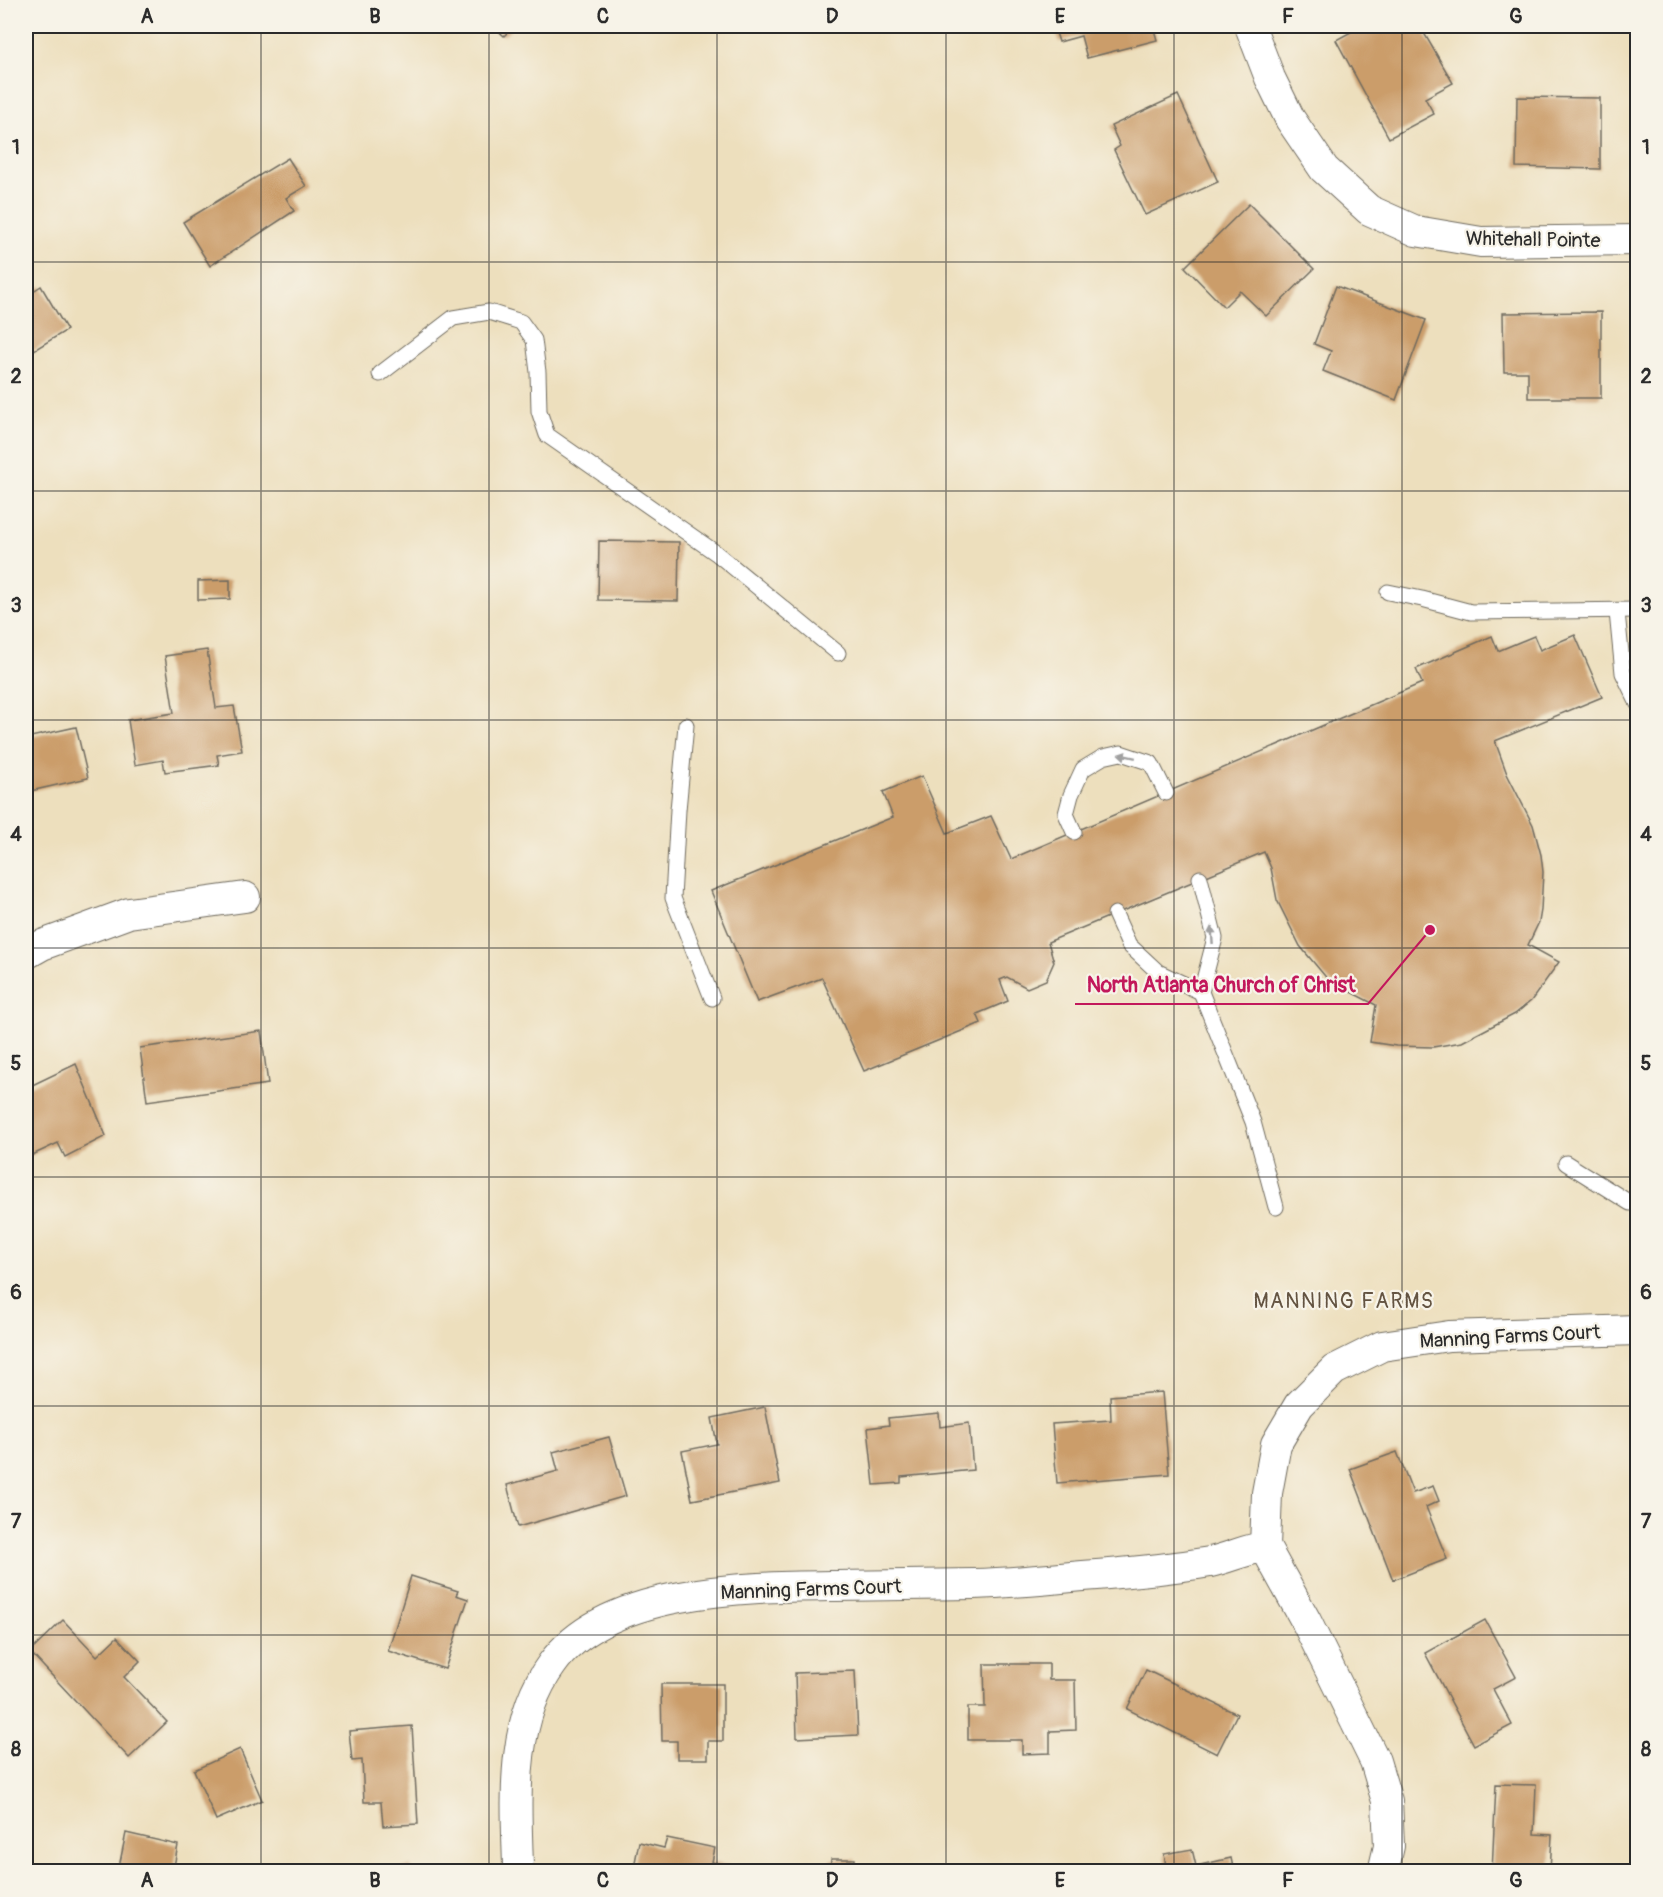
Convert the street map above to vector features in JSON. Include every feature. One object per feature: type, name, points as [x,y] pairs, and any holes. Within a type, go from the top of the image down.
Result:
[{"type":"street","name":"Whitehall Pointe","points":[[1250,26],[1270,78],[1290,119],[1324,169],[1369,210],[1416,231],[1481,242],[1638,240]]},
{"type":"street","points":[[26,954],[42,945],[129,913],[245,897]]},
{"type":"street","name":"Manning Farms Court","points":[[519,1872],[516,1793],[521,1746],[531,1702],[552,1663],[580,1635],[620,1613],[671,1598],[749,1587],[977,1584],[1105,1575],[1212,1562],[1265,1547],[1266,1494],[1276,1444],[1299,1405],[1334,1370],[1382,1346],[1449,1336],[1638,1330]]},
{"type":"street","points":[[1265,1547],[1306,1621],[1375,1761],[1387,1801],[1389,1846],[1383,1872]]},
{"type":"lane","points":[[380,374],[453,318],[489,312],[521,322],[534,340],[539,411],[547,435],[716,553],[838,653]]},
{"type":"lane","points":[[1388,592],[1471,612],[1638,610]]},
{"type":"lane","points":[[1617,612],[1623,673],[1638,704]]},
{"type":"lane","points":[[687,725],[678,810],[673,898],[712,998]]},
{"type":"lane","points":[[1074,832],[1066,814],[1071,795],[1083,769],[1103,757],[1121,753],[1151,763],[1166,793]]},
{"type":"lane","points":[[1200,878],[1215,938],[1201,992],[1253,1122],[1276,1207]]},
{"type":"lane","points":[[1115,914],[1129,945],[1158,972],[1201,992]]},
{"type":"lane","points":[[1566,1163],[1630,1203],[1638,1203]]},
{"type":"building","points":[[493,26],[514,26],[504,36]]},
{"type":"building","points":[[1054,26],[1153,26],[1157,40],[1087,58],[1081,36],[1059,42]]},
{"type":"building","points":[[1362,26],[1420,26],[1453,83],[1425,98],[1434,114],[1389,138],[1336,40]]},
{"type":"building","points":[[1178,95],[1218,182],[1145,215],[1114,150],[1120,146],[1111,126]]},
{"type":"building","points":[[1517,97],[1600,98],[1600,169],[1516,167]]},
{"type":"building","points":[[288,158],[306,186],[286,198],[294,211],[210,266],[183,222]]},
{"type":"building","points":[[1249,204],[1314,269],[1266,316],[1240,291],[1224,307],[1185,267]]},
{"type":"building","points":[[41,286],[67,330],[26,355],[26,296]]},
{"type":"building","points":[[1336,286],[1426,320],[1396,400],[1323,371],[1331,351],[1314,344]]},
{"type":"building","points":[[1601,312],[1601,398],[1528,398],[1528,372],[1504,372],[1503,313]]},
{"type":"building","points":[[599,541],[679,542],[678,601],[598,600]]},
{"type":"building","points":[[230,580],[230,599],[198,600],[198,581]]},
{"type":"building","points":[[1575,635],[1602,697],[1495,741],[1507,774],[1533,825],[1541,855],[1543,872],[1541,910],[1539,922],[1528,945],[1559,962],[1531,1001],[1515,1014],[1462,1042],[1433,1047],[1396,1046],[1370,1042],[1376,1005],[1329,981],[1300,946],[1277,900],[1271,868],[1264,852],[1048,942],[1054,962],[1046,980],[1027,988],[1007,977],[1000,980],[1008,1001],[977,1014],[981,1023],[864,1071],[822,978],[757,1002],[711,891],[893,817],[883,792],[922,776],[947,833],[991,816],[1011,859],[1422,683],[1416,669],[1492,636],[1498,651],[1534,636],[1540,650]]},
{"type":"building","points":[[207,650],[216,708],[234,706],[242,751],[217,755],[219,765],[165,772],[163,760],[135,765],[128,720],[174,713],[165,656]]},
{"type":"building","points":[[76,727],[88,778],[26,792],[26,738]]},
{"type":"building","points":[[261,1031],[268,1084],[147,1101],[140,1048]]},
{"type":"building","points":[[76,1064],[106,1136],[65,1157],[58,1143],[26,1158],[26,1088]]},
{"type":"building","points":[[1162,1392],[1169,1474],[1057,1483],[1052,1424],[1111,1420],[1110,1396]]},
{"type":"building","points":[[765,1407],[780,1483],[692,1500],[682,1451],[717,1444],[712,1418]]},
{"type":"building","points":[[939,1413],[940,1427],[969,1423],[973,1470],[901,1477],[901,1483],[874,1485],[868,1428],[889,1425],[888,1418]]},
{"type":"building","points":[[609,1437],[626,1496],[518,1527],[507,1485],[558,1471],[553,1452]]},
{"type":"building","points":[[1397,1452],[1413,1493],[1433,1486],[1439,1501],[1426,1507],[1447,1559],[1393,1580],[1350,1469]]},
{"type":"building","points":[[411,1576],[458,1591],[456,1595],[468,1599],[445,1669],[388,1651]]},
{"type":"building","points":[[63,1620],[97,1656],[117,1637],[140,1661],[124,1677],[167,1722],[129,1758],[30,1652]]},
{"type":"building","points":[[1485,1620],[1516,1677],[1493,1689],[1512,1725],[1474,1745],[1425,1653]]},
{"type":"building","points":[[984,1664],[1049,1664],[1049,1680],[1075,1680],[1076,1730],[1050,1731],[1050,1753],[1022,1754],[1022,1740],[968,1740],[968,1707],[985,1707]]},
{"type":"building","points":[[1146,1670],[1237,1714],[1217,1754],[1127,1709]]},
{"type":"building","points":[[855,1671],[858,1735],[797,1738],[795,1673]]},
{"type":"building","points":[[661,1684],[723,1684],[723,1741],[708,1741],[708,1759],[677,1759],[677,1741],[662,1741]]},
{"type":"building","points":[[412,1726],[418,1824],[383,1826],[381,1802],[364,1802],[362,1760],[352,1761],[349,1731]]},
{"type":"building","points":[[240,1749],[262,1800],[216,1820],[194,1770]]},
{"type":"building","points":[[1496,1784],[1536,1785],[1534,1834],[1552,1835],[1550,1872],[1492,1872]]},
{"type":"building","points":[[126,1833],[178,1845],[173,1872],[118,1872]]},
{"type":"building","points":[[667,1838],[715,1848],[712,1862],[744,1869],[744,1872],[633,1872],[639,1842],[664,1848]]},
{"type":"building","points":[[1192,1849],[1196,1866],[1231,1858],[1234,1872],[1167,1872],[1164,1854]]},
{"type":"building","points":[[831,1859],[855,1859],[855,1872],[830,1872]]},
{"type":"building","points":[[411,1866],[412,1872],[390,1872],[390,1871]]},
{"type":"place","name":"North Atlanta Church of Christ","points":[[1430,930]]},
{"type":"district","name":"MANNING FARMS","points":[[1344,1301]]}]
